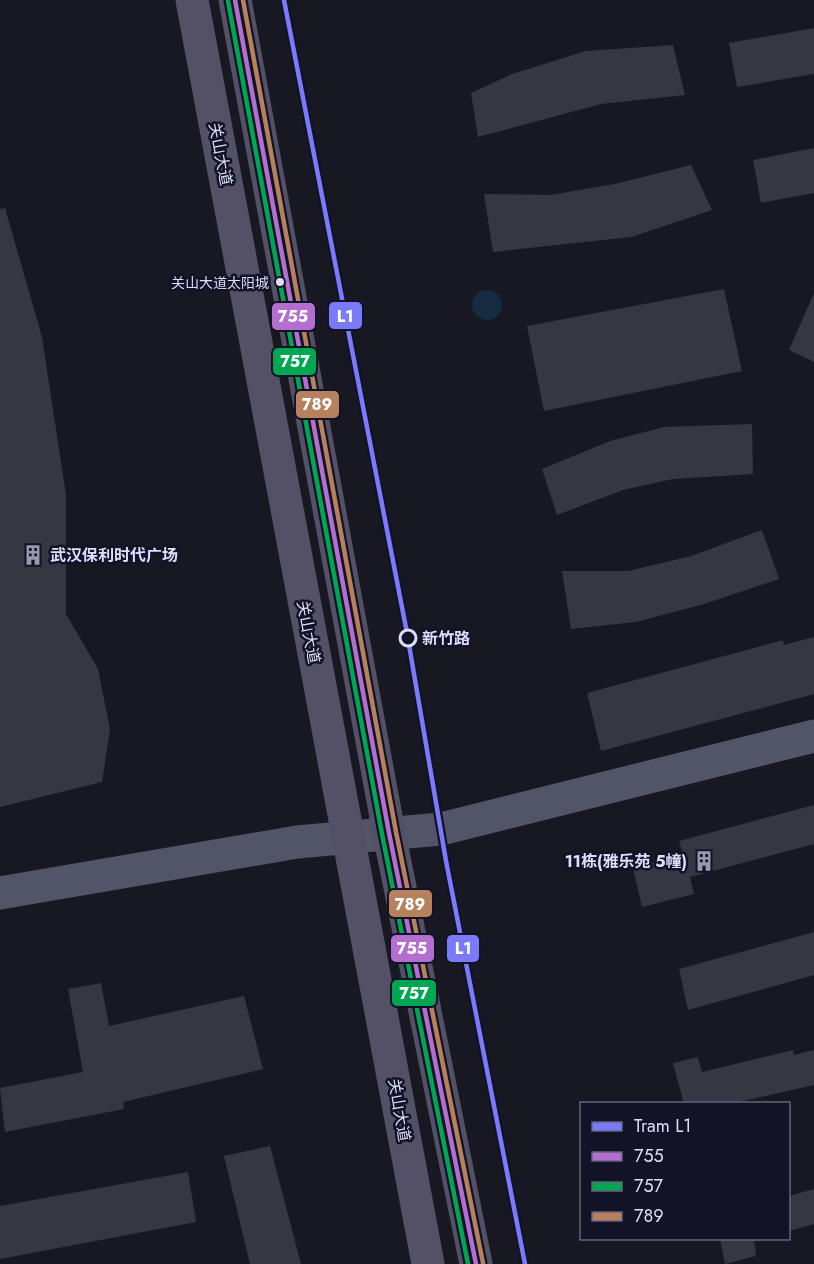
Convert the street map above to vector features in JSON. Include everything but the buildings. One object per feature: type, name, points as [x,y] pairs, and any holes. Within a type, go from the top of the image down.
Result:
[{"type":"main road","name":"关山大道","points":[[192,0],[428,1264]]},
{"type":"main road","points":[[235,0],[389,833],[476,1264]]},
{"type":"main road","points":[[0,893],[297,842],[449,827],[814,736]]},
{"type":"water","points":[[487,290],[498,294],[502,305],[498,316],[487,320],[476,316],[472,305],[476,294]]},
{"type":"tram line","name":"L1","points":[[284,0],[407,633],[446,861],[525,1264]]},
{"type":"transit line","name":"755","points":[[235,0],[389,833],[476,1264]]},
{"type":"transit line","name":"789","points":[[243,0],[396,832],[483,1263]]},
{"type":"transit line","name":"757","points":[[228,1],[382,834],[468,1264]]},
{"type":"place","name":"关山大道太阳城","points":[[280,282]]},
{"type":"place","name":"武汉保利时代广场","points":[[33,555]]},
{"type":"place","name":"新竹路","points":[[408,638]]},
{"type":"place","name":"11栋(雅乐苑 5幢)","points":[[704,861]]}]
